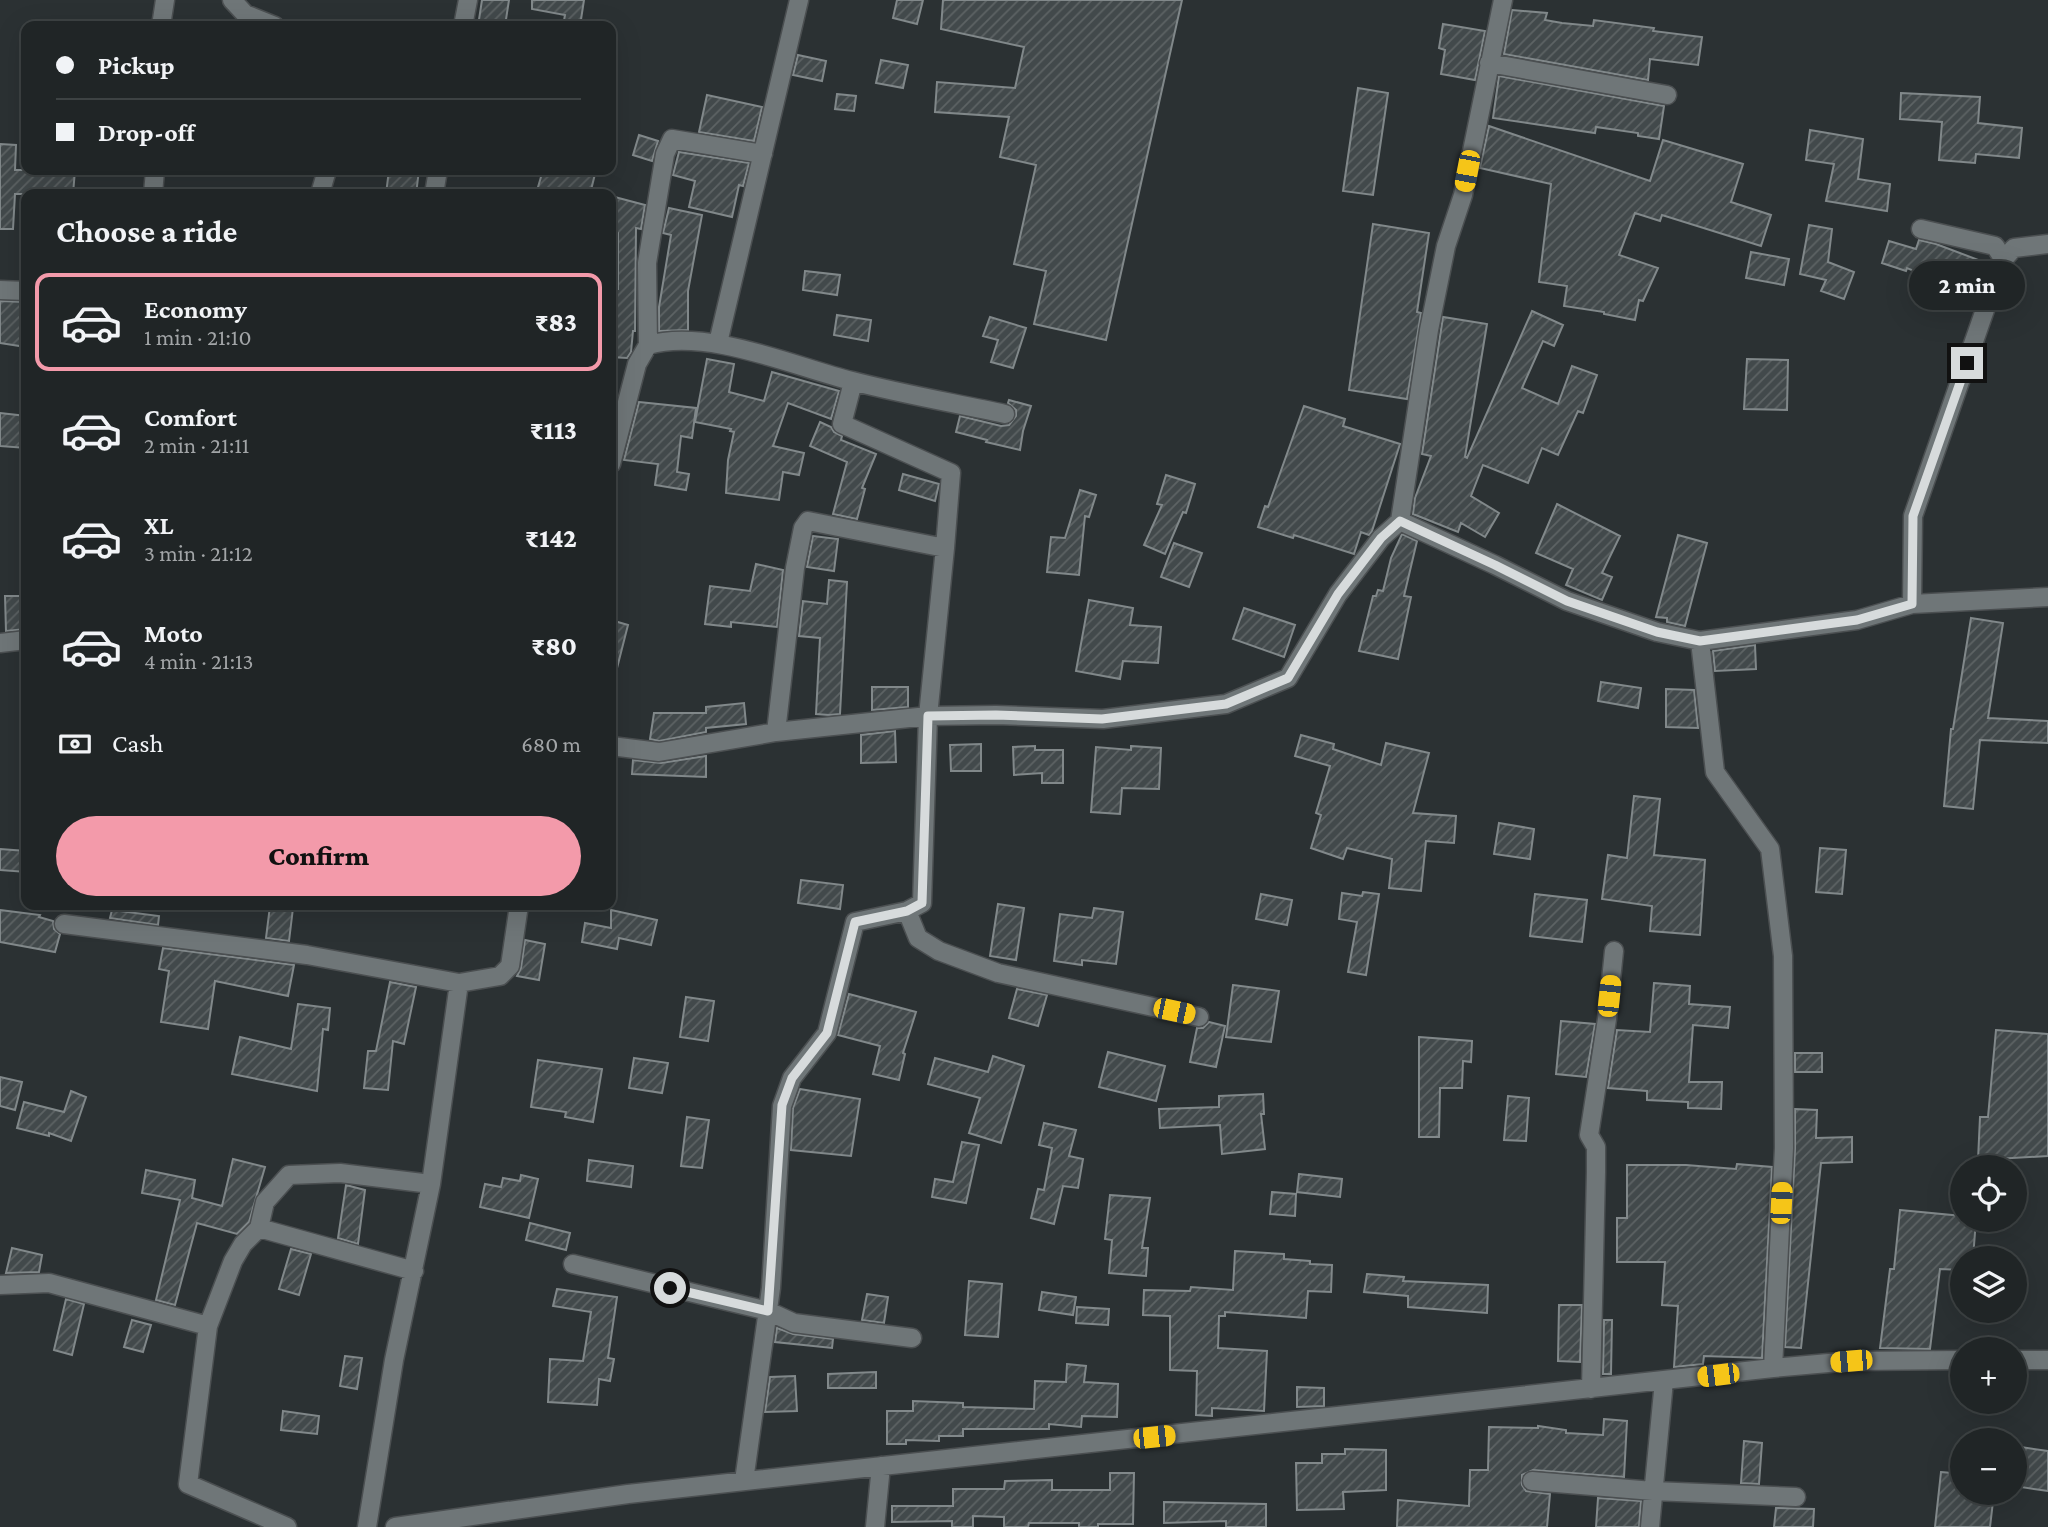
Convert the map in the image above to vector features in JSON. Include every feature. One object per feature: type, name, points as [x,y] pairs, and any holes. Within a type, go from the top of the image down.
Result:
[{"type":"street","points":[[162,21],[165,0]]},
{"type":"street","points":[[232,0],[245,13],[265,21]]},
{"type":"street","points":[[464,21],[467,0]]},
{"type":"street","points":[[718,343],[799,0]]},
{"type":"street","points":[[616,747],[659,752],[776,732],[928,716],[996,715],[1102,719],[1226,704],[1288,678],[1338,594],[1381,538],[1400,521],[1429,330],[1446,246],[1463,195],[1503,0]]},
{"type":"street","points":[[1489,63],[1667,95]]},
{"type":"street","points":[[616,445],[637,364],[648,345],[647,263],[665,153],[672,139],[763,153]]},
{"type":"street","points":[[1921,229],[1995,246],[2004,260]]},
{"type":"street","points":[[1912,604],[1913,516],[2004,260],[2014,248],[2048,244]]},
{"type":"street","points":[[0,289],[21,291]]},
{"type":"street","points":[[648,345],[662,341],[718,343],[853,382],[1005,414]]},
{"type":"street","points":[[744,1481],[768,1311],[782,1105],[792,1078],[827,1033],[855,922],[907,911],[922,903],[928,716],[946,548],[951,472],[842,424],[853,382]]},
{"type":"street","points":[[776,732],[795,568],[803,528],[808,521],[946,548]]},
{"type":"street","points":[[1400,521],[1567,601],[1657,632],[1700,641],[1857,620],[1912,604],[2048,597]]},
{"type":"street","points":[[0,643],[21,641]]},
{"type":"street","points":[[1700,641],[1715,772],[1769,849],[1783,956],[1784,1148],[1773,1368]]},
{"type":"street","points":[[64,924],[307,955],[459,983],[500,976],[510,966],[518,910]]},
{"type":"street","points":[[907,911],[918,938],[939,951],[998,973],[1199,1017]]},
{"type":"street","points":[[1591,1389],[1596,1147],[1590,1135],[1614,951]]},
{"type":"street","points":[[367,1527],[394,1360],[431,1184],[459,983]]},
{"type":"street","points":[[287,1527],[187,1484],[208,1326],[233,1261],[243,1244],[259,1228],[265,1202],[289,1175],[340,1173],[431,1184]]},
{"type":"street","points":[[259,1228],[414,1271]]},
{"type":"street","points":[[573,1264],[768,1311],[794,1323],[912,1338]]},
{"type":"street","points":[[0,1285],[49,1283],[208,1326]]},
{"type":"street","points":[[395,1527],[628,1494],[1773,1368],[1851,1361],[1950,1360]]},
{"type":"street","points":[[2027,1360],[2048,1360]]},
{"type":"street","points":[[1650,1527],[1664,1381]]},
{"type":"street","points":[[876,1527],[881,1466]]},
{"type":"street","points":[[1532,1481],[1653,1491],[1796,1497]]},
{"type":"building","points":[[482,0],[509,0],[506,21],[479,21]]},
{"type":"building","points":[[532,0],[584,0],[581,21],[564,21],[565,15],[532,9]]},
{"type":"building","points":[[897,0],[923,0],[917,24],[893,18]]},
{"type":"building","points":[[943,0],[1182,0],[1106,340],[1034,324],[1046,271],[1014,264],[1036,165],[1000,157],[1009,117],[935,112],[937,82],[1015,88],[1024,47],[941,29]]},
{"type":"building","points":[[1512,10],[1547,13],[1545,20],[1562,23],[1593,26],[1594,20],[1702,37],[1698,65],[1650,59],[1648,80],[1504,54]]},
{"type":"building","points":[[1443,24],[1485,31],[1475,80],[1441,74],[1445,50],[1439,48]]},
{"type":"building","points":[[798,55],[826,61],[822,81],[793,75]]},
{"type":"building","points":[[881,60],[908,65],[903,88],[876,83]]},
{"type":"building","points":[[1499,76],[1664,106],[1659,139],[1596,127],[1595,133],[1493,118]]},
{"type":"building","points":[[1358,88],[1388,93],[1373,195],[1343,191]]},
{"type":"building","points":[[1901,93],[1980,97],[1978,123],[2022,128],[2019,158],[1976,154],[1975,163],[1939,160],[1942,122],[1900,119]]},
{"type":"building","points":[[837,94],[856,96],[854,111],[835,109]]},
{"type":"building","points":[[707,95],[762,107],[754,141],[699,132]]},
{"type":"building","points":[[1489,126],[1650,181],[1663,140],[1743,164],[1731,202],[1771,215],[1761,246],[1662,215],[1660,221],[1635,213],[1619,255],[1658,268],[1643,301],[1639,300],[1635,320],[1564,306],[1567,286],[1539,282],[1551,184],[1480,168]]},
{"type":"building","points":[[1810,130],[1863,139],[1858,179],[1890,184],[1887,211],[1826,201],[1834,164],[1806,160]]},
{"type":"building","points":[[639,135],[658,141],[652,161],[633,155]]},
{"type":"building","points":[[0,144],[16,145],[15,170],[21,170],[21,175],[75,175],[73,189],[21,189],[21,194],[15,194],[13,229],[0,229]]},
{"type":"building","points":[[679,152],[749,163],[743,186],[739,185],[732,217],[689,207],[695,181],[673,175]]},
{"type":"building","points":[[388,175],[418,175],[417,189],[387,189]]},
{"type":"building","points":[[542,175],[595,175],[591,189],[537,189]]},
{"type":"building","points":[[616,197],[645,205],[641,229],[636,228],[635,331],[631,352],[627,358],[616,357]]},
{"type":"building","points":[[669,208],[702,215],[688,291],[688,330],[659,331],[659,307],[671,235],[663,233]]},
{"type":"building","points":[[1373,224],[1429,233],[1417,312],[1421,313],[1407,399],[1349,390]]},
{"type":"building","points":[[1809,225],[1832,229],[1828,262],[1854,272],[1844,299],[1821,291],[1826,280],[1800,274]]},
{"type":"building","points":[[1919,240],[1989,264],[1979,291],[1932,274],[1931,278],[1907,268],[1906,271],[1882,263],[1889,241],[1916,249]]},
{"type":"building","points":[[1751,252],[1789,259],[1784,285],[1746,278]]},
{"type":"building","points":[[805,271],[840,275],[837,295],[803,290]]},
{"type":"building","points":[[0,301],[21,302],[21,346],[0,343]]},
{"type":"building","points":[[1532,311],[1563,325],[1554,346],[1543,341],[1522,388],[1558,404],[1572,366],[1597,375],[1583,413],[1578,411],[1558,455],[1542,448],[1528,483],[1483,465],[1471,496],[1499,513],[1485,537],[1461,523],[1458,532],[1413,514],[1415,498],[1431,456],[1422,454],[1443,317],[1487,324],[1465,457],[1467,458]]},
{"type":"building","points":[[837,315],[871,320],[868,341],[834,335]]},
{"type":"building","points":[[990,317],[1026,328],[1013,368],[991,362],[998,340],[983,336]]},
{"type":"building","points":[[707,359],[734,364],[729,392],[764,401],[772,372],[839,391],[831,419],[788,403],[773,446],[804,453],[799,475],[783,472],[779,500],[726,493],[728,460],[734,432],[730,431],[731,429],[695,422]]},
{"type":"building","points":[[1747,359],[1788,360],[1787,410],[1744,409]]},
{"type":"building","points":[[1009,400],[1031,406],[1020,450],[956,432],[960,416],[1001,426],[1009,425],[1016,416],[1016,410],[1008,403]]},
{"type":"building","points":[[639,402],[696,408],[692,438],[681,436],[677,472],[689,474],[686,490],[655,485],[658,464],[624,460]]},
{"type":"building","points":[[1304,406],[1345,419],[1343,426],[1400,444],[1372,531],[1369,535],[1361,532],[1354,554],[1258,527],[1265,506],[1268,507]]},
{"type":"building","points":[[0,413],[21,415],[21,448],[0,446]]},
{"type":"building","points":[[820,422],[842,436],[841,440],[876,454],[862,488],[865,489],[857,519],[833,514],[847,462],[810,446]]},
{"type":"building","points":[[903,474],[939,484],[935,501],[899,490]]},
{"type":"building","points":[[1166,475],[1195,484],[1186,513],[1183,512],[1165,554],[1144,545],[1162,505],[1157,504]]},
{"type":"building","points":[[1080,490],[1096,495],[1089,517],[1085,516],[1079,575],[1047,572],[1051,537],[1065,538]]},
{"type":"building","points":[[1557,504],[1620,536],[1602,573],[1612,577],[1602,600],[1566,585],[1573,569],[1536,553]]},
{"type":"building","points":[[1402,534],[1417,541],[1404,596],[1411,597],[1398,659],[1359,651],[1373,596],[1376,596],[1378,590],[1383,591],[1391,558]]},
{"type":"building","points":[[1678,535],[1707,543],[1685,626],[1667,622],[1667,618],[1656,617]]},
{"type":"building","points":[[813,536],[838,539],[834,571],[807,567]]},
{"type":"building","points":[[1174,543],[1202,553],[1189,587],[1161,577]]},
{"type":"building","points":[[756,564],[783,570],[777,627],[731,622],[731,627],[705,624],[710,586],[750,591]]},
{"type":"building","points":[[829,580],[847,582],[840,714],[829,715],[816,714],[820,638],[799,636],[803,601],[827,604]]},
{"type":"building","points":[[5,596],[21,596],[21,630],[6,631]]},
{"type":"building","points":[[1089,600],[1133,608],[1130,625],[1161,627],[1158,663],[1123,661],[1120,679],[1076,671]]},
{"type":"building","points":[[1244,608],[1295,625],[1284,657],[1233,639]]},
{"type":"building","points":[[1971,618],[2003,623],[1988,718],[2048,721],[2048,743],[1980,740],[1973,809],[1944,806],[1951,729]]},
{"type":"building","points":[[616,621],[628,625],[616,672]]},
{"type":"building","points":[[1755,645],[1756,669],[1715,671],[1713,651]]},
{"type":"building","points":[[1601,682],[1641,688],[1638,708],[1598,701]]},
{"type":"building","points":[[872,687],[908,687],[908,707],[872,710]]},
{"type":"building","points":[[1666,689],[1694,690],[1698,728],[1666,727]]},
{"type":"building","points":[[744,703],[746,724],[706,728],[706,732],[659,741],[650,739],[654,713],[706,713],[706,707]]},
{"type":"building","points":[[895,731],[896,762],[861,763],[861,735]]},
{"type":"building","points":[[1301,735],[1334,744],[1333,749],[1381,765],[1386,743],[1429,753],[1413,813],[1456,816],[1454,843],[1426,841],[1421,891],[1389,888],[1392,859],[1347,848],[1343,859],[1311,848],[1321,815],[1316,813],[1330,766],[1295,756]]},
{"type":"building","points":[[981,744],[981,771],[951,771],[950,745]]},
{"type":"building","points":[[1035,746],[1035,750],[1063,750],[1063,783],[1042,783],[1042,773],[1014,775],[1013,747]]},
{"type":"building","points":[[1131,746],[1161,748],[1159,789],[1122,788],[1120,814],[1091,812],[1096,747],[1131,750]]},
{"type":"building","points":[[706,756],[706,777],[632,774],[633,760],[661,763]]},
{"type":"building","points":[[1634,796],[1660,799],[1654,855],[1705,860],[1700,935],[1650,931],[1652,906],[1602,899],[1608,855],[1627,858]]},
{"type":"building","points":[[1499,823],[1534,829],[1530,859],[1494,854]]},
{"type":"building","points":[[1820,848],[1846,850],[1842,894],[1816,892]]},
{"type":"building","points":[[0,849],[21,851],[21,872],[0,870]]},
{"type":"building","points":[[801,880],[843,885],[840,909],[798,903]]},
{"type":"building","points":[[1363,892],[1379,894],[1366,975],[1348,972],[1357,922],[1339,919],[1342,893],[1362,896]]},
{"type":"building","points":[[1261,894],[1292,900],[1287,925],[1256,919]]},
{"type":"building","points":[[1535,894],[1587,900],[1582,942],[1530,936]]},
{"type":"building","points":[[998,904],[1024,908],[1016,960],[990,956]]},
{"type":"building","points":[[1094,908],[1123,912],[1116,964],[1082,960],[1082,965],[1054,961],[1060,914],[1092,918]]},
{"type":"building","points":[[0,910],[40,915],[39,917],[53,921],[54,929],[60,934],[55,952],[0,942]]},
{"type":"building","points":[[112,910],[159,916],[158,925],[110,918]]},
{"type":"building","points":[[270,910],[293,910],[289,941],[266,938]]},
{"type":"building","points":[[611,910],[657,920],[651,945],[619,938],[617,949],[582,942],[585,923],[611,928]]},
{"type":"building","points":[[525,940],[545,944],[539,980],[517,976],[521,968]]},
{"type":"building","points":[[163,948],[294,965],[288,996],[215,981],[208,1029],[161,1022],[169,971],[159,969]]},
{"type":"building","points":[[390,982],[416,987],[404,1044],[393,1041],[388,1090],[364,1088],[368,1051],[376,1051]]},
{"type":"building","points":[[1654,983],[1690,986],[1689,1004],[1730,1007],[1728,1028],[1693,1025],[1689,1082],[1722,1082],[1721,1109],[1688,1108],[1688,1102],[1647,1100],[1647,1091],[1608,1088],[1617,1030],[1650,1032]]},
{"type":"building","points":[[1233,985],[1279,991],[1271,1042],[1226,1037]]},
{"type":"building","points":[[1017,989],[1047,995],[1038,1026],[1009,1018]]},
{"type":"building","points":[[849,994],[916,1012],[903,1053],[905,1054],[899,1080],[873,1074],[880,1046],[838,1035]]},
{"type":"building","points":[[686,997],[714,1001],[708,1041],[680,1037]]},
{"type":"building","points":[[298,1004],[330,1008],[328,1030],[323,1029],[317,1091],[232,1074],[240,1037],[291,1049]]},
{"type":"building","points":[[1561,1021],[1595,1024],[1586,1077],[1556,1074]]},
{"type":"building","points":[[1209,1022],[1225,1026],[1216,1067],[1190,1062],[1197,1028],[1203,1028]]},
{"type":"building","points":[[1996,1030],[2048,1034],[2048,1156],[1978,1155],[1980,1117],[1988,1117]]},
{"type":"building","points":[[1419,1037],[1472,1041],[1471,1062],[1463,1061],[1462,1088],[1440,1088],[1439,1137],[1419,1137]]},
{"type":"building","points":[[1108,1052],[1165,1066],[1156,1101],[1099,1087]]},
{"type":"building","points":[[1795,1053],[1822,1053],[1822,1072],[1795,1072]]},
{"type":"building","points":[[993,1056],[1024,1066],[1001,1143],[969,1133],[980,1098],[928,1084],[935,1058],[988,1072]]},
{"type":"building","points":[[634,1058],[668,1063],[662,1093],[629,1088]]},
{"type":"building","points":[[538,1060],[602,1069],[593,1122],[565,1117],[566,1112],[531,1107]]},
{"type":"building","points":[[0,1077],[22,1082],[15,1110],[0,1106]]},
{"type":"building","points":[[800,1089],[860,1099],[851,1156],[791,1150],[793,1108]]},
{"type":"building","points":[[71,1091],[86,1097],[71,1141],[49,1133],[49,1136],[17,1128],[24,1102],[64,1112]]},
{"type":"building","points":[[1263,1094],[1264,1114],[1261,1114],[1265,1149],[1222,1154],[1220,1125],[1160,1128],[1159,1109],[1219,1107],[1219,1096]]},
{"type":"building","points":[[1508,1096],[1529,1098],[1526,1141],[1504,1140]]},
{"type":"building","points":[[1795,1109],[1817,1110],[1816,1138],[1852,1137],[1852,1162],[1821,1163],[1801,1348],[1785,1347]]},
{"type":"building","points":[[687,1117],[709,1120],[702,1168],[681,1166]]},
{"type":"building","points":[[1044,1123],[1076,1130],[1069,1156],[1083,1159],[1078,1188],[1063,1186],[1054,1224],[1031,1218],[1038,1189],[1044,1190],[1052,1148],[1039,1145]]},
{"type":"building","points":[[962,1142],[979,1145],[966,1203],[932,1197],[935,1179],[953,1182]]},
{"type":"building","points":[[233,1159],[265,1167],[249,1222],[237,1234],[197,1223],[175,1305],[156,1300],[180,1200],[142,1193],[146,1170],[195,1180],[192,1198],[222,1206]]},
{"type":"building","points":[[589,1160],[633,1166],[631,1187],[587,1181]]},
{"type":"building","points":[[1737,1164],[1772,1167],[1762,1358],[1704,1356],[1703,1364],[1674,1367],[1678,1306],[1662,1305],[1665,1262],[1617,1262],[1617,1218],[1627,1218],[1627,1165],[1686,1165],[1736,1169]]},
{"type":"building","points":[[1299,1174],[1342,1179],[1340,1197],[1297,1192]]},
{"type":"building","points":[[521,1175],[538,1179],[529,1218],[480,1207],[485,1184],[501,1187],[503,1178],[520,1181]]},
{"type":"building","points":[[346,1185],[365,1190],[358,1244],[338,1238]]},
{"type":"building","points":[[1272,1192],[1296,1194],[1295,1216],[1270,1214]]},
{"type":"building","points":[[1110,1195],[1150,1198],[1142,1248],[1148,1248],[1146,1276],[1109,1273],[1112,1240],[1105,1239]]},
{"type":"building","points":[[1900,1210],[1950,1215],[1950,1232],[1975,1232],[1974,1246],[1950,1246],[1950,1269],[1940,1269],[1930,1349],[1880,1348],[1890,1269],[1894,1269]]},
{"type":"building","points":[[530,1223],[570,1233],[566,1250],[526,1240]]},
{"type":"building","points":[[12,1248],[42,1255],[39,1272],[6,1273]]},
{"type":"building","points":[[291,1249],[311,1254],[299,1295],[279,1289]]},
{"type":"building","points":[[1235,1251],[1284,1254],[1284,1259],[1332,1265],[1331,1292],[1308,1291],[1306,1318],[1225,1312],[1225,1316],[1219,1316],[1218,1348],[1267,1351],[1264,1411],[1212,1408],[1212,1416],[1196,1415],[1197,1371],[1170,1370],[1170,1316],[1143,1315],[1144,1290],[1190,1291],[1191,1287],[1233,1290]]},
{"type":"building","points":[[1367,1274],[1404,1277],[1403,1281],[1488,1285],[1487,1313],[1408,1307],[1408,1296],[1364,1292]]},
{"type":"building","points":[[969,1281],[1002,1284],[998,1337],[965,1335]]},
{"type":"building","points":[[557,1289],[617,1297],[608,1358],[614,1359],[610,1381],[599,1379],[597,1405],[548,1402],[550,1359],[583,1361],[591,1312],[553,1306]]},
{"type":"building","points":[[1042,1292],[1076,1297],[1073,1315],[1039,1310]]},
{"type":"building","points":[[867,1294],[888,1297],[884,1323],[862,1320]]},
{"type":"building","points":[[66,1299],[84,1304],[72,1355],[54,1350]]},
{"type":"building","points":[[1559,1305],[1582,1305],[1580,1362],[1558,1361]]},
{"type":"building","points":[[1077,1307],[1109,1309],[1108,1325],[1076,1323]]},
{"type":"building","points":[[132,1320],[151,1325],[143,1352],[124,1347]]},
{"type":"building","points":[[1604,1320],[1612,1320],[1611,1374],[1603,1374]]},
{"type":"building","points":[[777,1328],[793,1334],[833,1339],[832,1348],[775,1342]]},
{"type":"building","points":[[345,1356],[362,1358],[357,1389],[340,1386]]},
{"type":"building","points":[[1067,1364],[1086,1366],[1084,1382],[1118,1384],[1117,1417],[1082,1416],[1081,1427],[1049,1424],[1049,1429],[963,1429],[963,1436],[939,1436],[939,1441],[906,1440],[906,1444],[887,1444],[887,1411],[913,1411],[913,1401],[963,1403],[963,1407],[1034,1409],[1035,1381],[1066,1382]]},
{"type":"building","points":[[876,1372],[876,1388],[828,1388],[828,1374]]},
{"type":"building","points":[[795,1376],[797,1411],[765,1412],[770,1377]]},
{"type":"building","points":[[1297,1387],[1324,1388],[1324,1406],[1297,1407]]},
{"type":"building","points":[[283,1411],[319,1416],[317,1434],[281,1430]]},
{"type":"building","points":[[1604,1419],[1627,1421],[1624,1477],[1533,1470],[1522,1475],[1522,1485],[1526,1491],[1550,1494],[1547,1527],[1397,1527],[1398,1500],[1469,1506],[1470,1470],[1488,1470],[1489,1427],[1538,1426],[1566,1430],[1566,1433],[1603,1435]]},
{"type":"building","points":[[1744,1441],[1762,1443],[1759,1484],[1741,1483]]},
{"type":"building","points":[[2027,1448],[2048,1451],[2048,1491],[2027,1488]]},
{"type":"building","points":[[1345,1449],[1386,1450],[1386,1490],[1343,1492],[1344,1509],[1297,1510],[1296,1463],[1322,1463],[1322,1454],[1345,1454]]},
{"type":"building","points":[[1941,1472],[1950,1473],[1950,1505],[1993,1505],[1990,1527],[1935,1527]]},
{"type":"building","points":[[1110,1473],[1134,1473],[1133,1524],[1079,1527],[1079,1523],[1029,1523],[1028,1527],[1004,1527],[1004,1517],[973,1516],[973,1527],[952,1527],[952,1521],[892,1522],[892,1506],[953,1506],[953,1489],[1004,1489],[1005,1481],[1052,1480],[1052,1490],[1110,1490]]},
{"type":"building","points":[[1598,1498],[1641,1501],[1639,1527],[1596,1527]]},
{"type":"building","points":[[1164,1502],[1266,1504],[1266,1527],[1226,1527],[1226,1521],[1164,1523]]},
{"type":"building","points":[[1776,1508],[1814,1509],[1813,1527],[1774,1527]]},
{"type":"route","points":[[670,1288],[768,1311],[782,1105],[792,1078],[827,1033],[855,922],[907,911],[922,903],[928,716],[996,715],[1102,719],[1226,704],[1288,678],[1338,594],[1381,538],[1400,521],[1567,601],[1657,632],[1700,641],[1857,620],[1912,604],[1913,516],[1967,363]]}]
